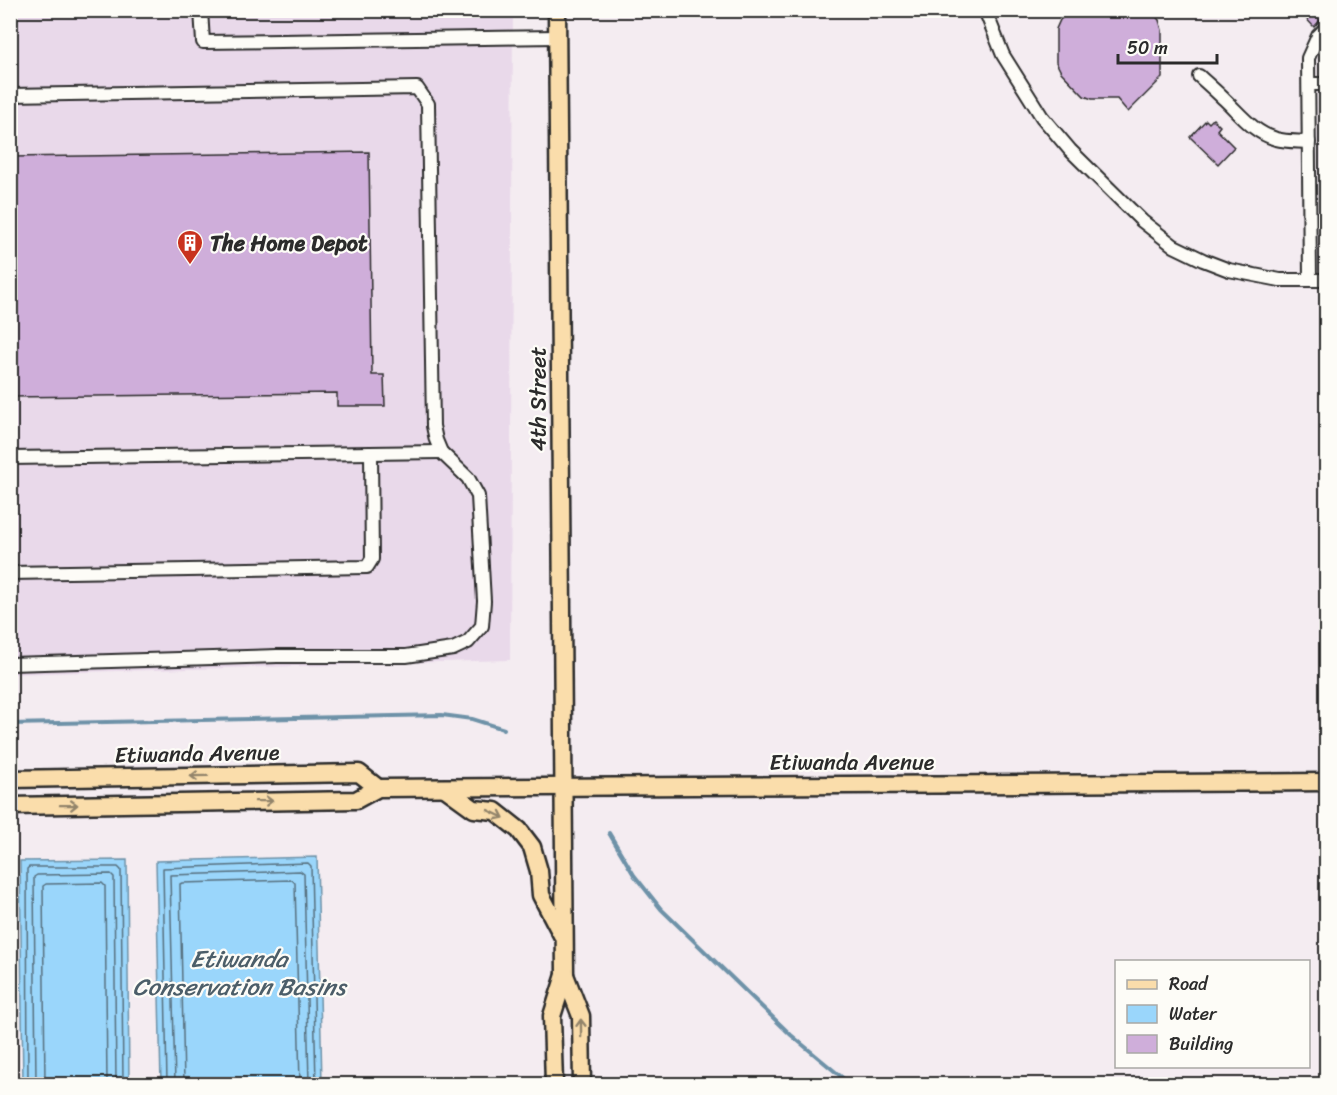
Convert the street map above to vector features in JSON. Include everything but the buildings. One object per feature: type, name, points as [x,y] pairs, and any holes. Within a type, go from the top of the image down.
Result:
[{"type":"main road","name":"4th Street","points":[[557,10],[565,975]]},
{"type":"main road","name":"Etiwanda Avenue","points":[[10,779],[359,773],[378,788]]},
{"type":"main road","name":"Etiwanda Avenue","points":[[10,806],[356,800],[378,788],[1326,782]]},
{"type":"main road","points":[[445,788],[474,808],[495,812],[526,838],[532,847],[539,870],[541,895],[565,942]]},
{"type":"main road","points":[[554,1084],[552,1016],[565,975]]},
{"type":"main road","points":[[565,975],[581,1016],[582,1084]]},
{"type":"lane","points":[[201,10],[203,42],[558,37]]},
{"type":"lane","points":[[986,10],[1003,55],[1042,117],[1070,150],[1143,221],[1174,246],[1229,270],[1280,280],[1326,280]]},
{"type":"lane","points":[[1314,50],[1318,36],[1326,28]]},
{"type":"lane","points":[[1310,280],[1308,58],[1326,40]]},
{"type":"lane","points":[[1199,76],[1226,100],[1245,122],[1258,131],[1274,139],[1309,142]]},
{"type":"lane","points":[[1309,84],[1326,84]]},
{"type":"lane","points":[[10,95],[417,88],[428,104],[433,426],[441,452],[468,478],[478,496],[484,601],[482,626],[468,642],[453,649],[406,656],[277,656],[10,664]]},
{"type":"lane","points":[[10,458],[441,452]]},
{"type":"lane","points":[[10,573],[367,567],[372,559],[371,453]]},
{"type":"shaded area","points":[[10,11],[513,11],[510,660],[11,674]]},
{"type":"water","name":"Etiwanda Conservation Basins","points":[[317,857],[322,1084],[161,1084],[156,861]]},
{"type":"water","name":"Etiwanda Conservation Basins","points":[[127,860],[129,1084],[23,1084],[20,861]]},
{"type":"waterway","points":[[10,724],[442,715],[472,719],[504,729]]},
{"type":"waterway","points":[[609,833],[634,875],[661,909],[791,1035],[850,1084]]},
{"type":"place","name":"The Home Depot","points":[[190,266]]}]
